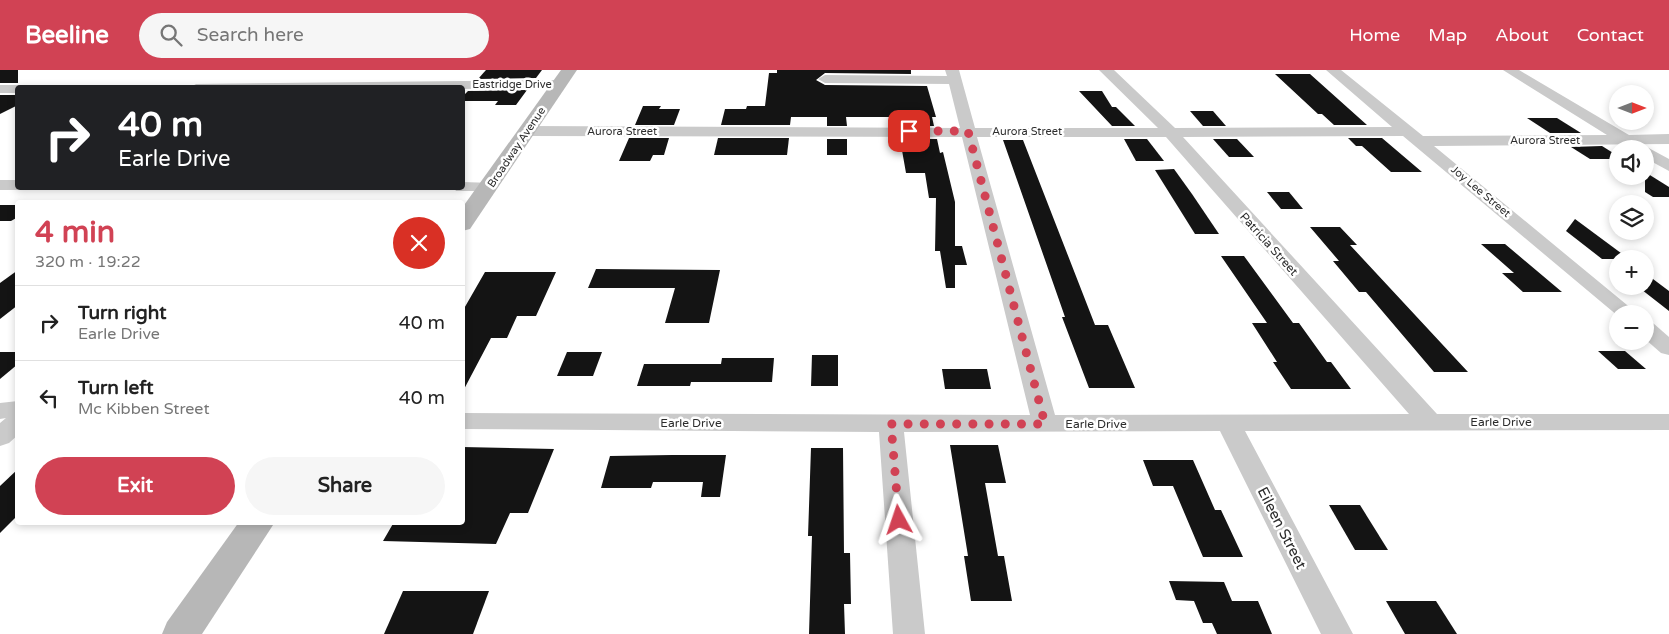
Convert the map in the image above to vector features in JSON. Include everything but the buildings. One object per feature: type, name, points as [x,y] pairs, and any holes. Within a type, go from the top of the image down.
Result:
[{"type":"main road","name":"Broadway Avenue","points":[[465,220],[564,77]]},
{"type":"main road","points":[[181,634],[256,525]]},
{"type":"street","name":"Patricia Street","points":[[1106,70],[1169,132],[1429,421]]},
{"type":"street","name":"Joy Lee Street","points":[[1333,70],[1617,305]]},
{"type":"street","points":[[1510,70],[1625,140]]},
{"type":"street","points":[[825,80],[954,75],[1045,424]]},
{"type":"street","name":"Eastridge Drive","points":[[296,85],[564,77]]},
{"type":"street","points":[[0,89],[15,89]]},
{"type":"street","name":"Aurora Street","points":[[527,131],[1169,132],[1625,140],[1669,139]]},
{"type":"street","points":[[1654,157],[1669,166]]},
{"type":"street","points":[[0,185],[15,185]]},
{"type":"street","points":[[465,187],[488,187]]},
{"type":"street","points":[[1654,336],[1669,348]]},
{"type":"street","points":[[0,411],[15,409]]},
{"type":"street","name":"Earle Drive","points":[[465,421],[891,424],[1429,421],[1669,422]]},
{"type":"street","name":"Eileen Street","points":[[1228,423],[1336,634]]},
{"type":"street","points":[[0,437],[15,424]]},
{"type":"street","points":[[891,424],[909,634]]},
{"type":"route","points":[[899,520],[891,424],[1045,424],[968,131],[909,131]]}]
